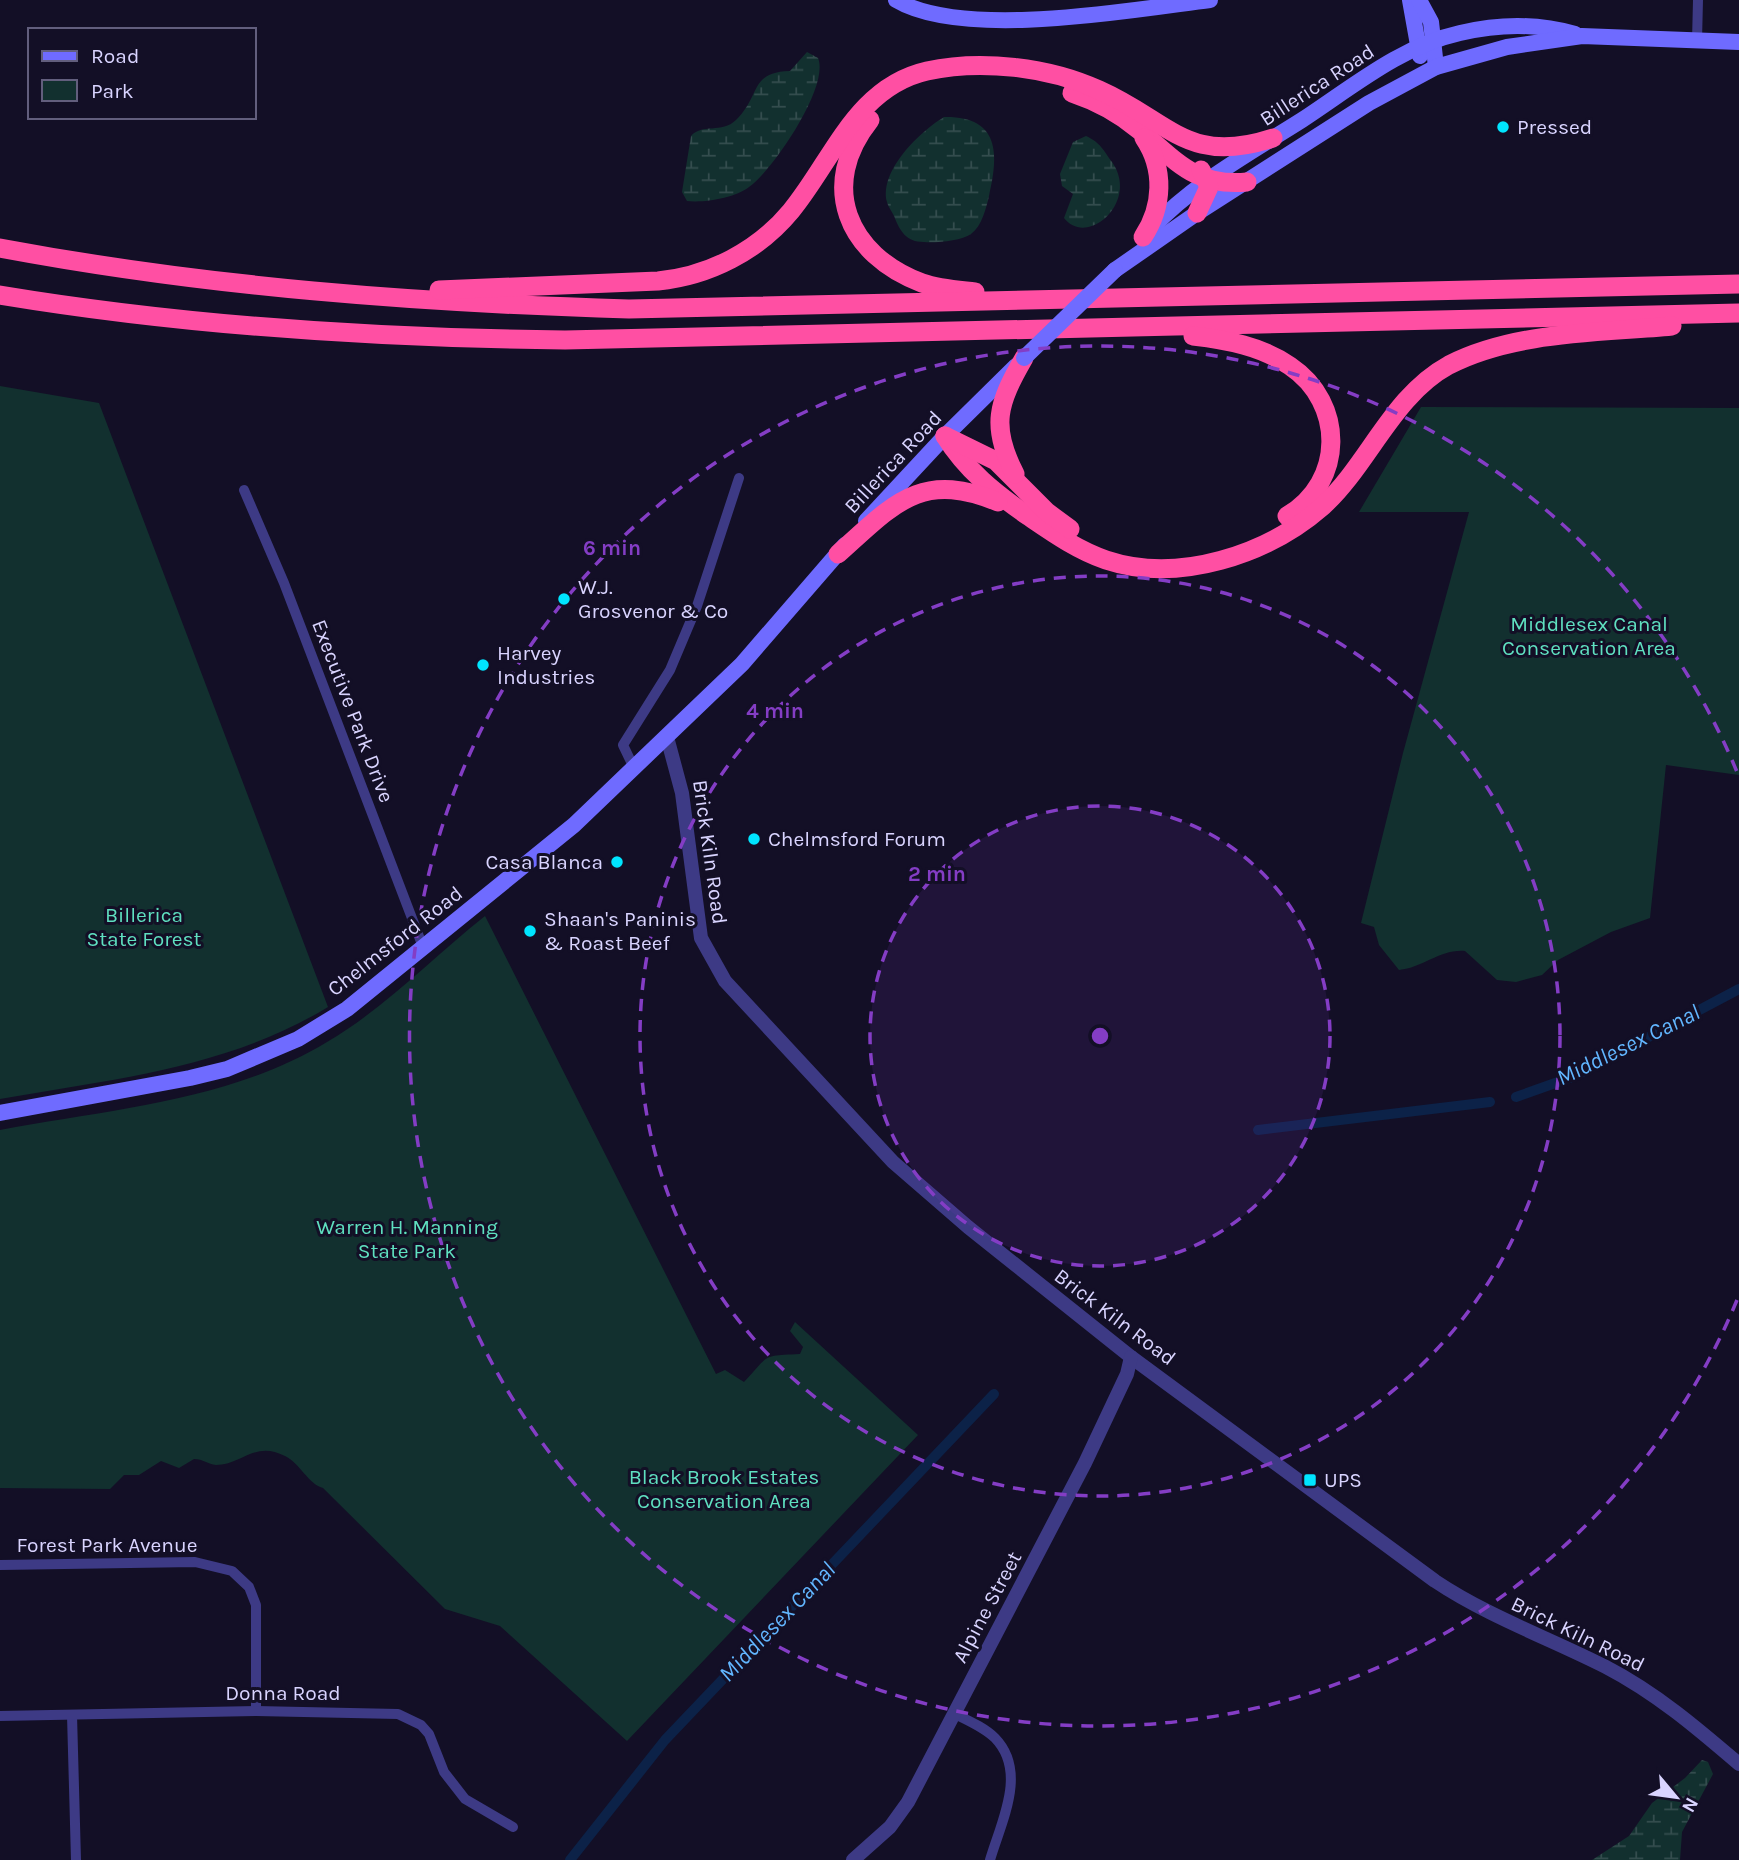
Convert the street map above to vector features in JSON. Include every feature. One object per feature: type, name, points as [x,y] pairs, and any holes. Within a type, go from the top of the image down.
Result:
[{"type":"highway","points":[[344,295],[658,281],[706,271],[751,248],[790,213],[853,121],[871,101],[902,80],[928,71],[995,67],[1065,78],[1119,99],[1191,143],[1219,149],[1252,145],[1273,138]]},
{"type":"highway","points":[[1056,300],[944,289],[902,274],[876,256],[853,228],[844,203],[844,173],[856,139],[874,115],[900,95],[927,85],[966,79],[1002,80],[1059,89],[1089,100],[1137,129],[1180,166],[1208,181],[1247,182]]},
{"type":"highway","points":[[1161,125],[1188,151],[1208,181],[1208,194],[1197,213]]},
{"type":"highway","points":[[1137,129],[1153,156],[1160,197],[1158,211],[1143,237]]},
{"type":"highway","points":[[0,248],[88,264],[344,295],[486,305],[629,309],[1739,284]]},
{"type":"highway","points":[[0,295],[265,328],[421,338],[565,341],[1739,313]]},
{"type":"highway","points":[[945,436],[958,458],[978,478],[1070,543],[1108,560],[1160,569],[1217,561],[1264,543],[1322,507],[1408,399],[1447,367],[1492,349],[1547,339],[1739,319]]},
{"type":"highway","points":[[945,436],[989,457],[1019,481],[1047,512],[1083,537],[1117,550],[1152,556],[1193,554],[1242,540],[1290,514],[1317,489],[1332,453],[1326,410],[1311,384],[1290,366],[1264,351],[1223,340],[1122,328]]},
{"type":"highway","points":[[1019,481],[1003,447],[998,424],[1006,393],[1024,358]]},
{"type":"highway","points":[[838,554],[898,503],[930,489],[968,491],[1020,510]]},
{"type":"main road","points":[[896,0],[933,15],[976,20],[1102,14],[1210,0]]},
{"type":"main road","points":[[1410,0],[1426,44],[1430,70]]},
{"type":"main road","points":[[1419,0],[1428,13],[1426,44]]},
{"type":"main road","name":"Billerica Road","points":[[743,664],[945,436],[1115,270],[1175,205],[1273,138],[1426,44],[1460,33],[1517,26],[1550,27],[1582,36]]},
{"type":"main road","name":"Billerica Road","points":[[1115,270],[1197,213],[1391,89],[1430,70],[1507,47],[1582,36],[1739,42]]},
{"type":"main road","name":"Chelmsford Road","points":[[0,1113],[190,1078],[259,1057],[298,1039],[347,1009],[574,825],[743,664]]},
{"type":"street","points":[[1697,41],[1698,0]]},
{"type":"street","points":[[634,768],[623,745],[670,670],[697,606],[739,478]]},
{"type":"street","name":"Executive Park Drive","points":[[244,490],[283,581],[423,947]]},
{"type":"street","name":"Brick Kiln Road","points":[[667,737],[682,793],[701,938],[725,981],[893,1162],[1009,1262],[1131,1357],[1458,1596],[1488,1614],[1624,1677],[1698,1727],[1739,1765]]},
{"type":"street","name":"Alpine Street","points":[[853,1860],[882,1835],[908,1802],[1085,1462],[1127,1374],[1131,1357]]},
{"type":"street","name":"Forest Park Avenue","points":[[0,1565],[195,1562],[232,1571],[249,1587],[256,1605],[256,1711]]},
{"type":"street","name":"Donna Road","points":[[0,1716],[256,1711],[385,1713],[410,1718],[429,1734],[444,1772],[465,1799],[513,1827]]},
{"type":"street","points":[[953,1713],[993,1737],[1004,1750],[1011,1767],[1013,1784],[990,1860]]},
{"type":"street","points":[[72,1714],[76,1860]]},
{"type":"green space","points":[[807,52],[818,58],[816,88],[797,127],[772,164],[743,191],[728,197],[687,201],[682,192],[691,136],[701,130],[725,127],[736,120],[761,81],[777,72],[790,71]]},
{"type":"green space","points":[[944,117],[962,118],[976,123],[985,130],[991,140],[994,166],[989,196],[981,222],[971,234],[948,241],[913,240],[901,231],[888,204],[886,190],[889,177],[914,142]]},
{"type":"green space","points":[[1086,136],[1098,144],[1112,162],[1119,177],[1120,192],[1107,216],[1097,224],[1085,228],[1074,226],[1064,218],[1073,194],[1062,186],[1060,174],[1073,142]]},
{"type":"green space","name":"Billerica State Forest","points":[[0,386],[99,403],[328,1007],[290,1028],[210,1058],[128,1077],[0,1099]]},
{"type":"green space","name":"Middlesex Canal Conservation Area","points":[[1421,407],[1739,408],[1739,775],[1666,765],[1650,918],[1611,932],[1558,960],[1542,975],[1516,982],[1497,980],[1465,951],[1448,953],[1399,970],[1379,945],[1374,927],[1361,923],[1403,753],[1469,512],[1359,512]]},
{"type":"green space","name":"Warren H. Manning State Park","points":[[485,916],[716,1374],[725,1370],[744,1382],[767,1358],[800,1354],[803,1347],[790,1331],[795,1322],[918,1435],[627,1741],[500,1626],[445,1609],[323,1488],[285,1456],[274,1452],[257,1452],[216,1465],[194,1459],[179,1468],[161,1461],[139,1475],[124,1475],[110,1489],[0,1488],[0,1130],[168,1100],[250,1078],[290,1062],[327,1042],[369,1014]]},
{"type":"green space","points":[[1702,1760],[1708,1762],[1713,1774],[1682,1832],[1680,1860],[1592,1860],[1629,1836],[1652,1803],[1685,1778]]},
{"type":"waterway","name":"Middlesex Canal","points":[[1516,1097],[1575,1076],[1739,989]]},
{"type":"waterway","name":"Middlesex Canal","points":[[1258,1130],[1490,1102]]},
{"type":"waterway","name":"Middlesex Canal","points":[[570,1860],[665,1740],[994,1394]]},
{"type":"place","name":"Pressed","points":[[1503,127]]},
{"type":"place","name":"W.J. Grosvenor & Co","points":[[564,599]]},
{"type":"place","name":"Harvey Industries","points":[[483,665]]},
{"type":"place","name":"Chelmsford Forum","points":[[754,839]]},
{"type":"place","name":"Casa Blanca","points":[[617,862]]},
{"type":"place","name":"Shaan's Paninis & Roast Beef","points":[[530,931]]},
{"type":"place","name":"UPS","points":[[1310,1480]]},
{"type":"park label","name":"Black Brook Estates Conservation Area","points":[[724,1489]]}]
